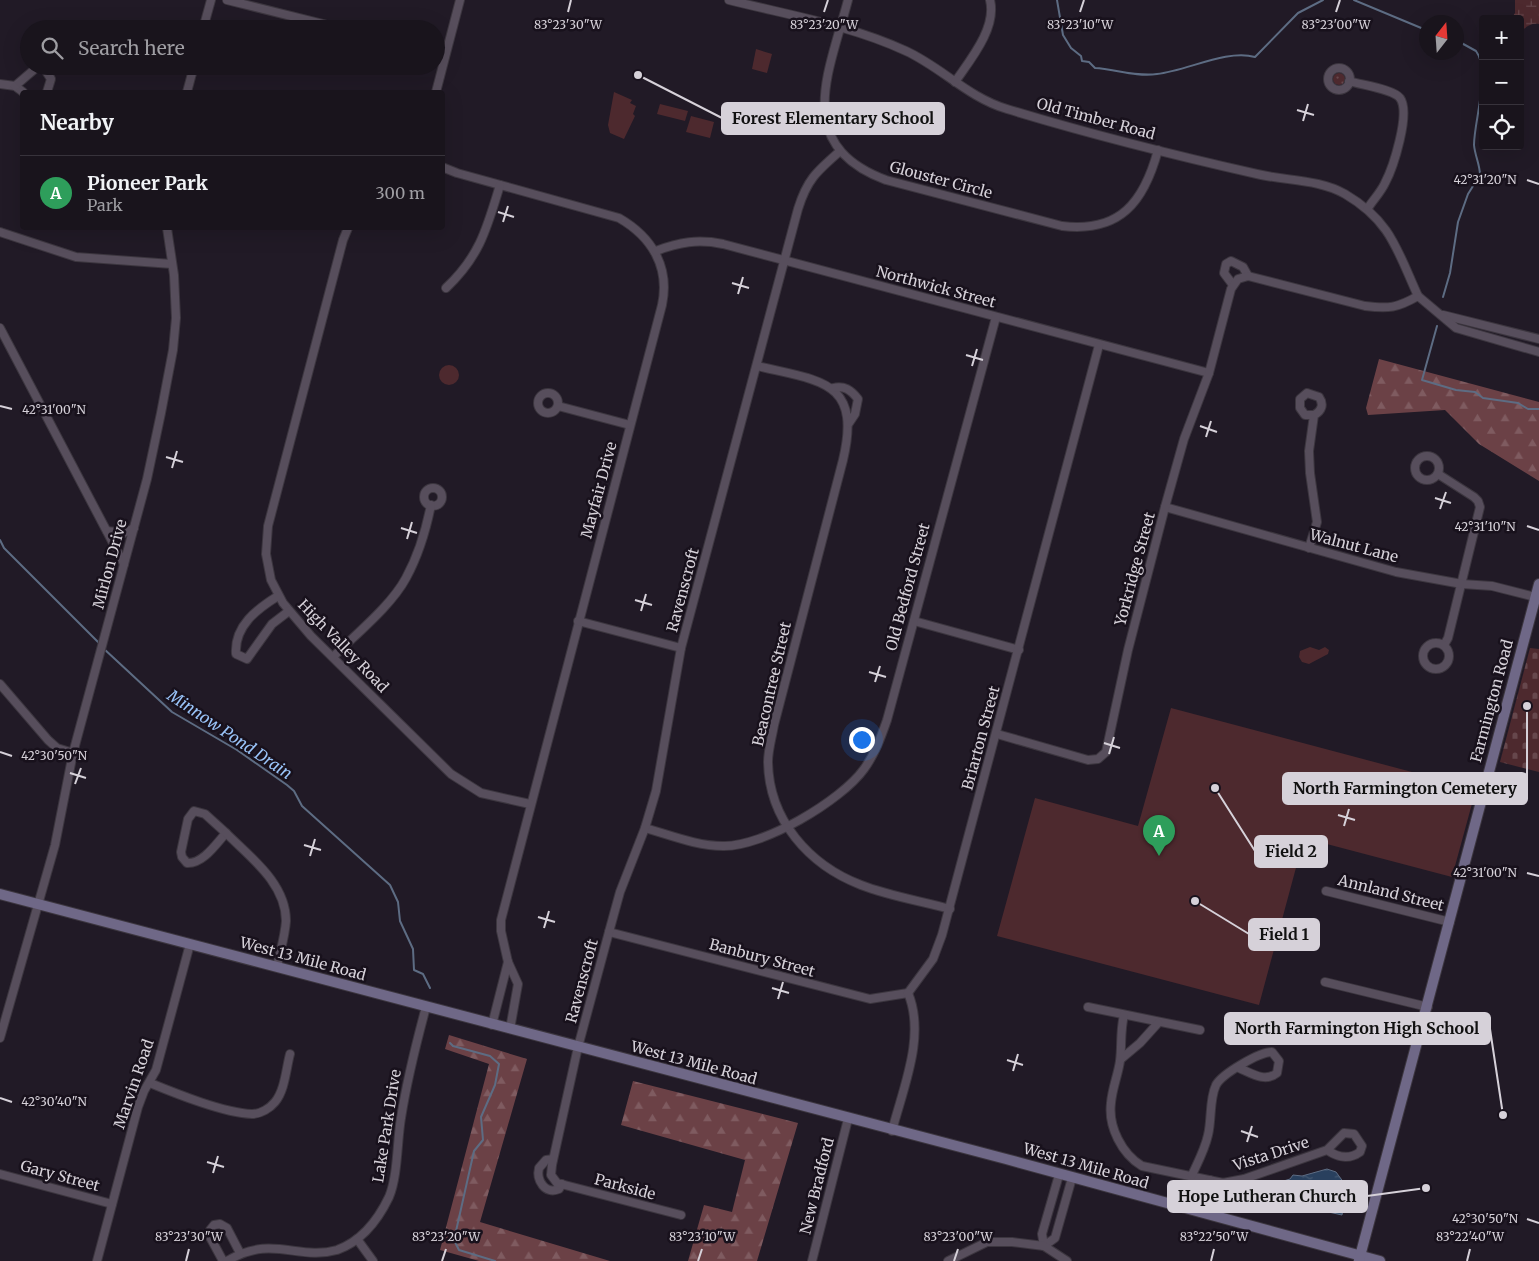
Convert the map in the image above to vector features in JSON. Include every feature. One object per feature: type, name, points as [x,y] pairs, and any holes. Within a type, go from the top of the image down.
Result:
[{"type":"street","points":[[206,20],[211,0]]},
{"type":"street","points":[[227,0],[307,20]]},
{"type":"street","points":[[445,58],[460,0]]},
{"type":"street","name":"Old Timber Road","points":[[729,0],[873,37],[909,52],[980,98],[1005,108],[1158,150],[1260,175],[1319,184],[1342,192],[1368,208],[1380,221],[1392,240],[1418,296]]},
{"type":"street","name":"Glouster Circle","points":[[848,0],[825,90],[823,116],[839,152],[864,172],[886,180],[1062,226],[1083,228],[1108,222],[1131,206],[1148,184],[1158,150]]},
{"type":"street","points":[[955,82],[986,30],[992,9],[990,0]]},
{"type":"street","points":[[15,86],[28,75]]},
{"type":"street","points":[[47,90],[50,79],[48,75]]},
{"type":"street","points":[[188,90],[192,75]]},
{"type":"street","points":[[437,90],[440,75]]},
{"type":"street","points":[[1349,82],[1389,92],[1399,97],[1404,106],[1403,124],[1386,183],[1368,208]]},
{"type":"street","points":[[0,84],[15,86],[20,90]]},
{"type":"street","name":"Ravenscroft","points":[[578,1047],[620,892],[645,828],[656,791],[681,648],[804,187],[821,167],[839,152]]},
{"type":"street","name":"Mayfair Drive","points":[[445,168],[619,218],[640,232],[656,251],[664,277],[664,294],[501,920],[501,931],[508,962],[518,984],[510,1029]]},
{"type":"street","points":[[446,288],[471,262],[485,233],[500,185]]},
{"type":"street","name":"Mirlon Drive","points":[[0,1038],[40,905],[55,845],[73,753],[149,470],[173,350],[176,318],[167,230]]},
{"type":"street","name":"High Valley Road","points":[[347,230],[340,250],[268,526],[267,564],[278,596],[289,610],[333,657],[451,774],[481,793],[530,804]]},
{"type":"street","points":[[0,232],[76,257],[172,264]]},
{"type":"street","name":"Northwick Street","points":[[656,251],[672,244],[702,241],[723,244],[1209,373]]},
{"type":"street","points":[[1248,276],[1238,263],[1231,261],[1226,264],[1224,273],[1233,285],[1238,279],[1248,276],[1374,307],[1400,306],[1418,296],[1443,315],[1456,328],[1539,352]]},
{"type":"street","name":"Yorkridge Street","points":[[997,734],[1088,760],[1098,759],[1106,752],[1122,688],[1128,650],[1165,507],[1184,439],[1209,373],[1233,285]]},
{"type":"street","points":[[1443,315],[1539,339]]},
{"type":"street","name":"Old Bedford Street","points":[[645,828],[704,844],[722,846],[745,845],[821,808],[864,770],[877,748],[888,720],[996,317]]},
{"type":"street","points":[[0,328],[124,564]]},
{"type":"street","points":[[1506,343],[1510,331]]},
{"type":"street","name":"Briarton Street","points":[[908,993],[933,959],[950,909],[1099,344]]},
{"type":"street","name":"Beacontree Street","points":[[757,366],[818,381],[832,388],[840,399],[849,423]]},
{"type":"street","name":"Beacontree Street","points":[[832,388],[844,387],[852,391],[858,399],[855,414],[849,423],[843,460],[774,725],[768,762],[775,802],[785,827],[815,860],[837,875],[862,886],[950,909]]},
{"type":"street","points":[[558,406],[630,426]]},
{"type":"street","points":[[1309,548],[1317,522],[1309,451],[1314,415]]},
{"type":"street","points":[[1438,474],[1474,497],[1478,501],[1480,508],[1448,638],[1444,645]]},
{"type":"street","points":[[333,657],[386,603],[405,579],[417,552],[431,505]]},
{"type":"street","name":"Walnut Lane","points":[[1165,507],[1396,572],[1462,584],[1492,586],[1537,598]]},
{"type":"street","points":[[107,531],[124,533],[134,528]]},
{"type":"street","name":"Farmington Road","points":[[1359,1258],[1537,598],[1539,584]]},
{"type":"street","points":[[278,596],[255,611],[245,623],[236,644],[236,654],[247,659],[272,624],[289,610]]},
{"type":"street","points":[[578,621],[681,648]]},
{"type":"street","points":[[914,621],[1019,650]]},
{"type":"street","points":[[0,684],[48,740],[57,748],[73,753]]},
{"type":"street","points":[[226,832],[193,864],[187,863],[182,857],[181,852],[188,819],[194,811],[205,814],[226,832],[263,869],[275,885],[284,904],[286,924],[277,967]]},
{"type":"street","name":"Annland Street","points":[[1326,891],[1450,922]]},
{"type":"street","name":"West 13 Mile Road","points":[[0,894],[1214,1216],[1359,1258],[1380,1261]]},
{"type":"street","name":"Banbury Street","points":[[609,932],[870,1000],[908,993]]},
{"type":"street","name":"Marvin Road","points":[[97,1261],[138,1107],[144,1091],[156,1070],[190,944]]},
{"type":"street","name":"Mayfair Drive","points":[[492,1025],[508,962]]},
{"type":"street","points":[[1326,982],[1428,1006]]},
{"type":"street","points":[[892,1131],[914,1043],[915,1018],[908,993]]},
{"type":"street","name":"Lake Park Drive","points":[[227,1261],[240,1253],[254,1249],[274,1248],[313,1253],[337,1250],[357,1239],[379,1215],[390,1195],[411,1063],[426,1007]]},
{"type":"street","points":[[1088,1007],[1200,1030]]},
{"type":"street","name":"Vista Drive","points":[[1124,1015],[1120,1031],[1121,1060],[1111,1103],[1111,1118],[1126,1153],[1142,1166],[1223,1183],[1244,1179],[1327,1150]]},
{"type":"street","points":[[1121,1060],[1140,1043],[1158,1022]]},
{"type":"street","name":"Parkside","points":[[578,1047],[551,1174],[555,1180],[562,1184],[681,1215]]},
{"type":"street","points":[[1192,1175],[1208,1136],[1213,1093],[1218,1082],[1239,1068],[1262,1053],[1272,1052],[1280,1061],[1277,1073],[1268,1077],[1261,1077],[1239,1068]]},
{"type":"street","points":[[150,1083],[185,1097],[256,1114],[270,1107],[277,1100],[290,1054]]},
{"type":"street","name":"New Bradford","points":[[812,1261],[848,1118]]},
{"type":"street","name":"Parkside","points":[[553,1160],[546,1160],[539,1168],[540,1180],[544,1187],[550,1190],[559,1189],[562,1184]]},
{"type":"street","name":"Gary Street","points":[[0,1174],[112,1204]]},
{"type":"street","points":[[1044,1246],[1042,1234],[1060,1175]]},
{"type":"street","points":[[1044,1246],[1054,1238],[1072,1178]]},
{"type":"street","points":[[1201,1213],[1210,1180]]},
{"type":"street","name":"Vista Drive","points":[[1214,1216],[1223,1183]]},
{"type":"street","points":[[223,1261],[210,1237],[210,1230],[214,1225],[220,1224],[226,1228],[240,1253]]},
{"type":"street","points":[[357,1239],[373,1261]]},
{"type":"street","points":[[948,1261],[987,1242],[1012,1242],[1044,1246],[1067,1261]]},
{"type":"green space","points":[[1515,0],[1539,0],[1539,24],[1533,24],[1524,29],[1524,15],[1514,15]]},
{"type":"green space","points":[[756,49],[772,54],[767,73],[752,69]]},
{"type":"green space","points":[[1337,73],[1341,73],[1345,79],[1341,85],[1337,85],[1333,81],[1333,77]]},
{"type":"green space","points":[[614,92],[632,100],[630,103],[636,106],[633,114],[635,116],[624,139],[610,133],[608,125]]},
{"type":"green space","points":[[660,104],[688,111],[685,121],[657,114]]},
{"type":"green space","points":[[691,116],[714,122],[710,138],[686,132]]},
{"type":"green space","points":[[1379,359],[1539,402],[1539,481],[1479,444],[1445,410],[1368,415],[1366,408]]},
{"type":"green space","points":[[449,365],[456,368],[459,375],[456,382],[449,385],[442,382],[439,375],[442,368]]},
{"type":"green space","points":[[1310,647],[1319,650],[1325,647],[1329,650],[1328,654],[1309,664],[1302,662],[1299,657],[1300,651]]},
{"type":"green space","points":[[1530,648],[1539,649],[1539,772],[1500,762]]},
{"type":"green space","points":[[1171,708],[1476,789],[1452,877],[1304,838],[1259,1005],[997,936],[1035,798],[1138,826]]},
{"type":"green space","points":[[449,1035],[527,1059],[480,1222],[610,1261],[479,1261],[440,1250],[489,1064],[445,1049]]},
{"type":"green space","points":[[633,1081],[798,1123],[757,1261],[688,1261],[704,1205],[732,1212],[745,1160],[621,1125]]},
{"type":"water","points":[[1327,1169],[1336,1172],[1347,1187],[1342,1215],[1252,1195],[1255,1190],[1290,1179],[1293,1175],[1302,1176]]},
{"type":"waterway","points":[[1057,0],[1063,35],[1071,48],[1081,56],[1082,61],[1089,62],[1095,68],[1149,75],[1169,72],[1219,58],[1244,55],[1255,57],[1298,13],[1323,0]]},
{"type":"waterway","points":[[1354,0],[1419,27]]},
{"type":"waterway","points":[[1443,297],[1450,273],[1458,222],[1468,194],[1480,175],[1474,145],[1481,96],[1482,71],[1476,51],[1464,44]]},
{"type":"waterway","points":[[1437,326],[1422,380],[1456,390],[1475,392],[1483,398],[1518,403],[1528,409],[1539,409]]},
{"type":"waterway","name":"Minnow Pond Drain","points":[[0,540],[4,548],[100,644]]},
{"type":"waterway","name":"Minnow Pond Drain","points":[[103,648],[172,712],[237,750],[287,785],[294,791],[302,806],[390,885],[398,902],[400,921],[413,949],[414,970],[423,974],[430,988]]},
{"type":"waterway","name":"Minnow Pond Drain","points":[[450,1043],[453,1046],[490,1056],[499,1064],[495,1085],[481,1117],[483,1140],[474,1151],[454,1240],[459,1250],[495,1261]]},
{"type":"place","name":"Forest Elementary School","points":[[638,75]]},
{"type":"place","name":"North Farmington Cemetery","points":[[1527,706]]},
{"type":"place","name":"Field 2","points":[[1215,788]]},
{"type":"place","name":"Pioneer Park","points":[[1159,856]]},
{"type":"place","name":"Field 1","points":[[1195,901]]},
{"type":"place","name":"North Farmington High School","points":[[1503,1115]]},
{"type":"place","name":"Hope Lutheran Church","points":[[1426,1188]]}]
